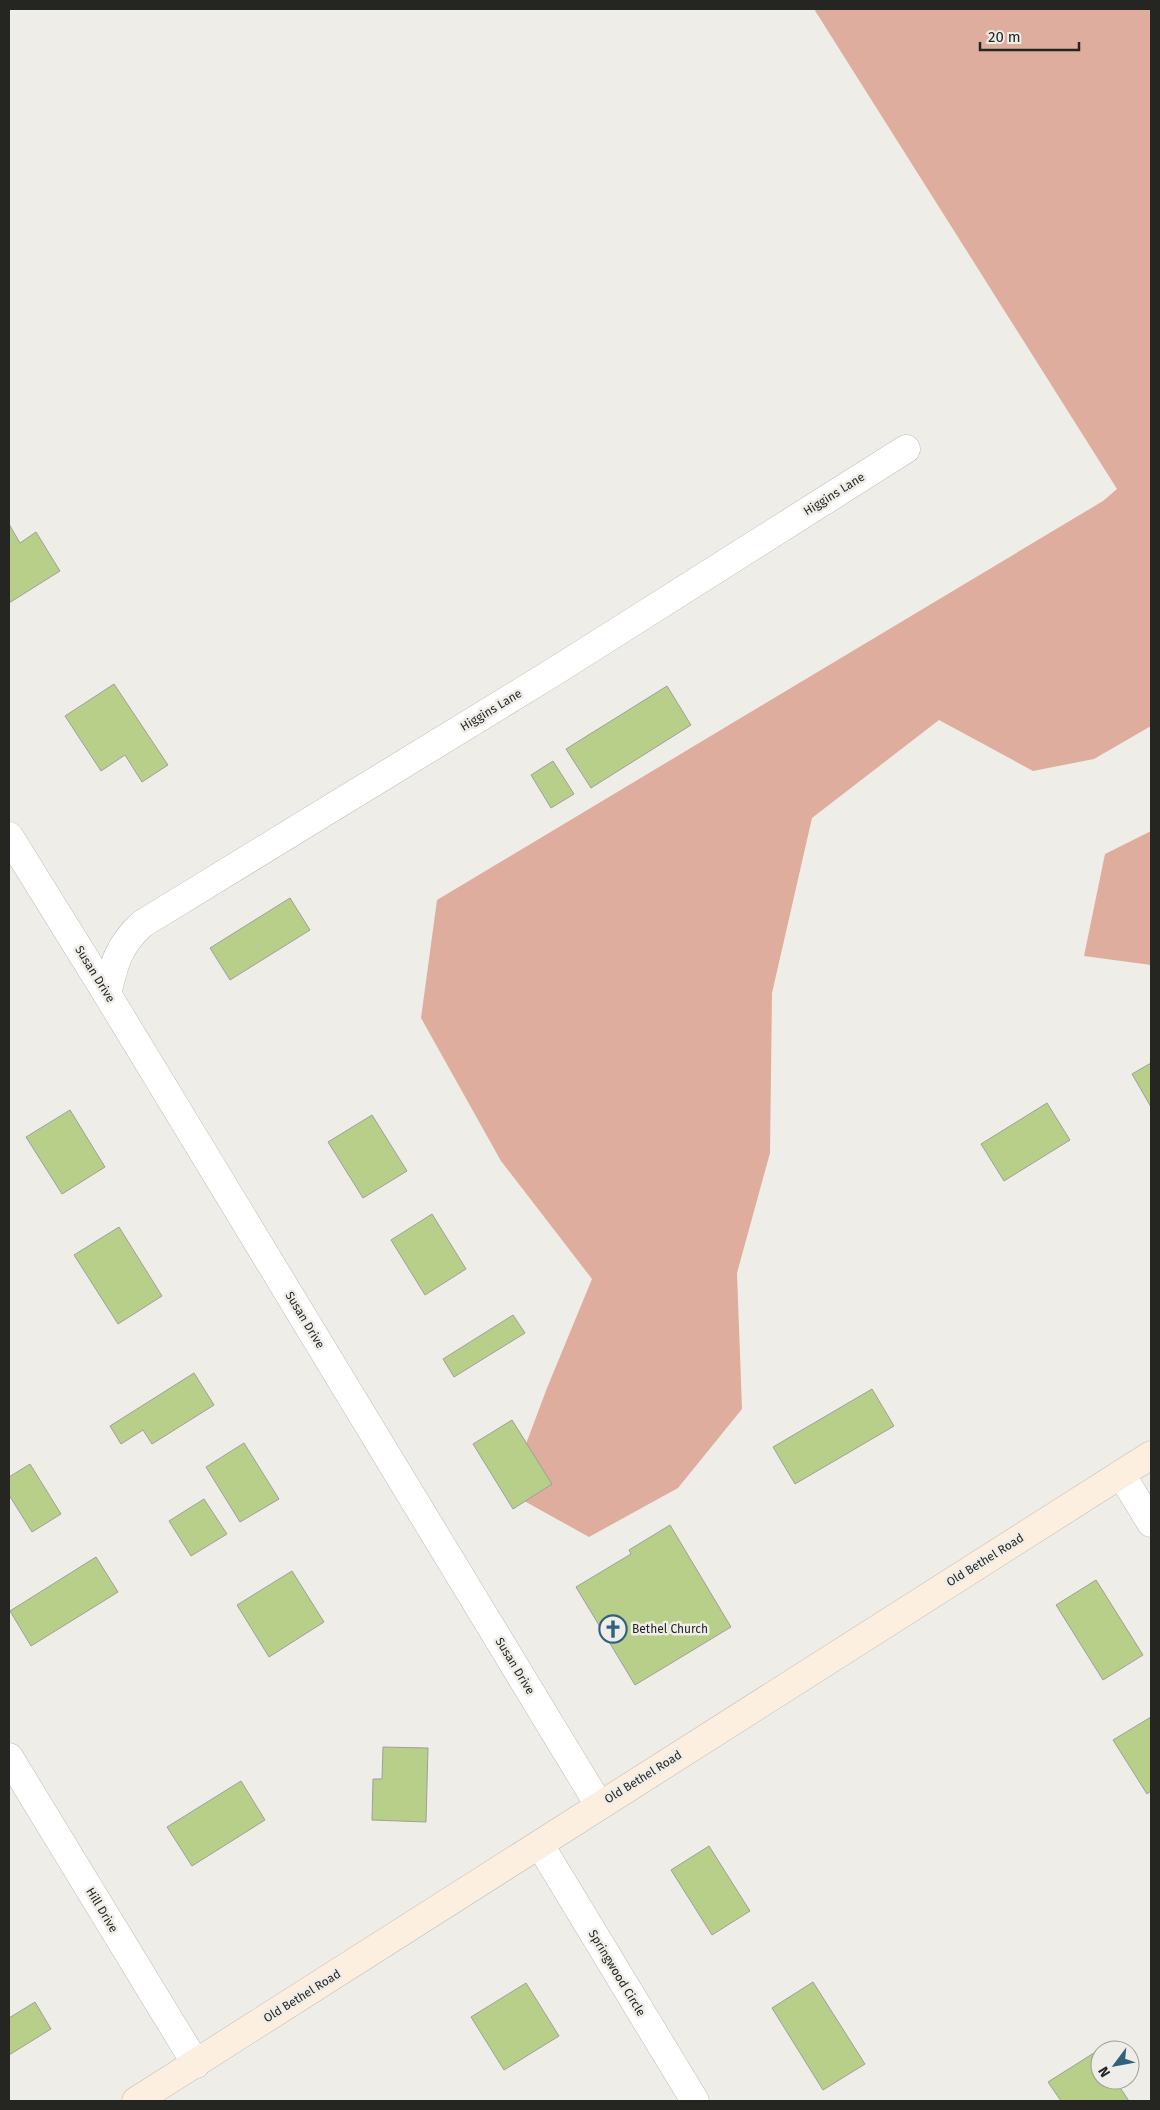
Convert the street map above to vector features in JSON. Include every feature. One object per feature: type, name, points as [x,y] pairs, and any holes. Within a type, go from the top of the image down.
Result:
[{"type":"street","name":"Higgins Lane","points":[[108,994],[114,964],[128,937],[142,924],[552,673],[906,449]]},
{"type":"street","name":"Susan Drive","points":[[9,836],[108,994],[599,1805]]},
{"type":"street","name":"Old Bethel Road","points":[[136,2101],[1151,1455]]},
{"type":"street","points":[[1121,1474],[1151,1523]]},
{"type":"street","name":"Hill Drive","points":[[9,1757],[196,2064]]},
{"type":"street","name":"Springwood Circle","points":[[540,1844],[695,2101]]},
{"type":"shaded area","points":[[814,9],[1151,9],[1151,726],[1094,759],[1033,771],[939,720],[812,818],[772,993],[770,1153],[737,1273],[742,1409],[678,1488],[589,1537],[508,1492],[547,1388],[592,1279],[501,1161],[421,1018],[437,900],[1103,501],[1117,489]]},
{"type":"shaded area","points":[[1151,831],[1151,965],[1084,956],[1105,854]]},
{"type":"building","points":[[9,524],[20,543],[36,532],[60,571],[9,603]]},
{"type":"building","points":[[114,684],[168,765],[142,782],[125,755],[101,771],[65,716]]},
{"type":"building","points":[[667,686],[691,725],[591,788],[566,749]]},
{"type":"building","points":[[553,761],[574,794],[551,808],[531,775]]},
{"type":"building","points":[[290,898],[310,930],[230,980],[210,948]]},
{"type":"building","points":[[1151,1063],[1151,1107],[1132,1074]]},
{"type":"building","points":[[1047,1103],[1070,1140],[1004,1181],[981,1144]]},
{"type":"building","points":[[70,1110],[105,1167],[62,1194],[26,1137]]},
{"type":"building","points":[[372,1115],[407,1171],[363,1198],[328,1142]]},
{"type":"building","points":[[432,1214],[466,1269],[425,1295],[391,1240]]},
{"type":"building","points":[[119,1227],[162,1296],[118,1324],[74,1255]]},
{"type":"building","points":[[513,1315],[525,1333],[454,1377],[443,1359]]},
{"type":"building","points":[[194,1373],[214,1405],[152,1444],[143,1430],[121,1444],[110,1426]]},
{"type":"building","points":[[872,1389],[894,1426],[795,1484],[773,1447]]},
{"type":"building","points":[[512,1420],[552,1484],[513,1509],[473,1444]]},
{"type":"building","points":[[244,1443],[279,1499],[240,1522],[206,1467]]},
{"type":"building","points":[[30,1464],[61,1514],[32,1532],[9,1495],[9,1477]]},
{"type":"building","points":[[204,1499],[227,1534],[191,1556],[169,1521]]},
{"type":"building","points":[[670,1525],[731,1627],[635,1685],[576,1587],[631,1554],[629,1550]]},
{"type":"building","points":[[96,1557],[118,1592],[31,1646],[10,1611]]},
{"type":"building","points":[[292,1571],[324,1622],[269,1657],[237,1605]]},
{"type":"building","points":[[1096,1580],[1143,1655],[1103,1680],[1056,1605]]},
{"type":"building","points":[[1151,1717],[1151,1791],[1147,1794],[1113,1740]]},
{"type":"building","points":[[383,1747],[428,1748],[426,1822],[372,1820],[373,1779],[382,1779]]},
{"type":"building","points":[[241,1781],[265,1820],[192,1866],[167,1827]]},
{"type":"building","points":[[709,1846],[750,1911],[712,1935],[671,1870]]},
{"type":"building","points":[[813,1982],[865,2064],[823,2090],[772,2008]]},
{"type":"building","points":[[526,1983],[559,2036],[504,2070],[471,2017]]},
{"type":"building","points":[[35,2002],[51,2029],[9,2055],[9,2018]]},
{"type":"building","points":[[1090,2055],[1090,2090],[1122,2090],[1129,2101],[1061,2101],[1048,2082]]},
{"type":"place","name":"Bethel Church","points":[[613,1629]]}]
